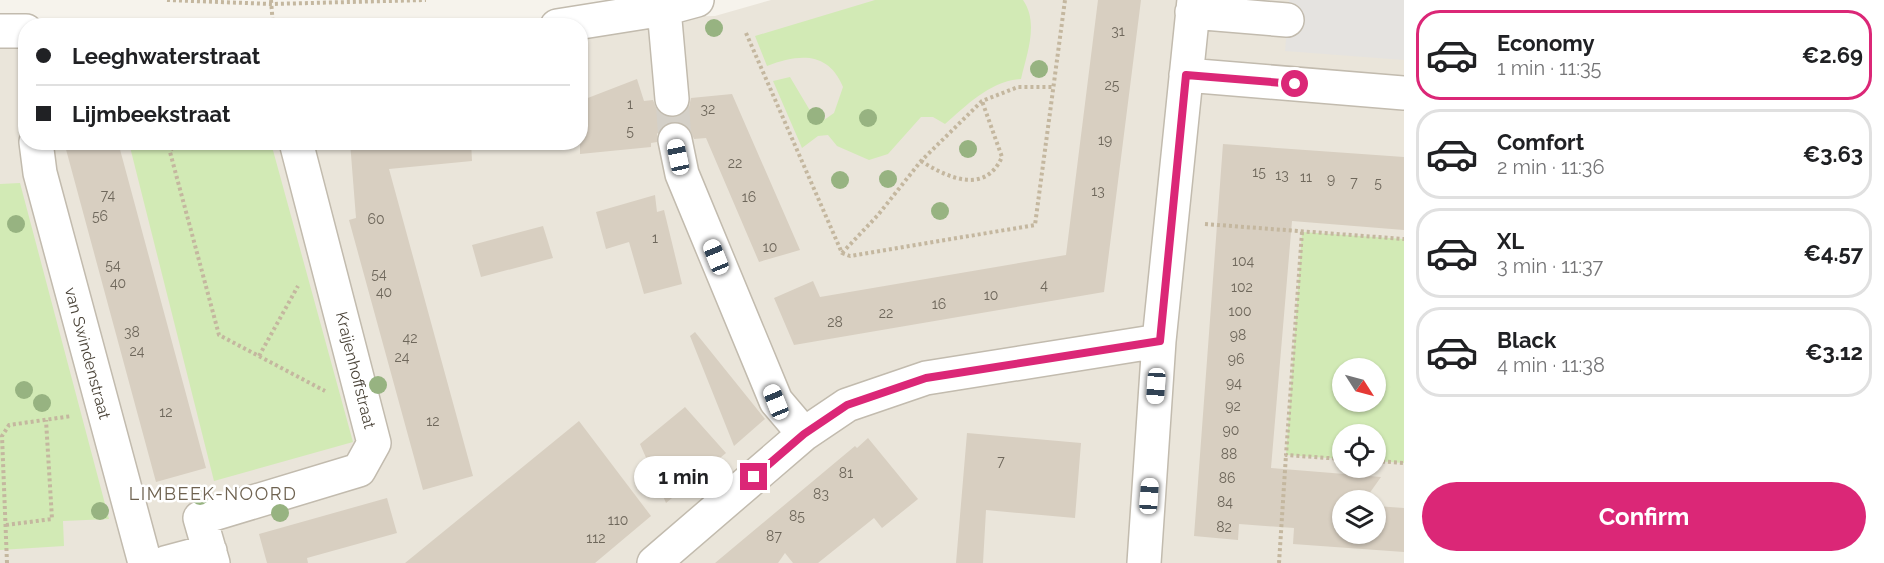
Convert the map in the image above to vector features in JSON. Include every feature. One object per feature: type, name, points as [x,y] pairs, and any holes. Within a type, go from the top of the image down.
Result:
[{"type":"street","points":[[588,21],[664,9],[697,0]]},
{"type":"street","points":[[1144,563],[1160,341],[1193,6],[1287,20]]},
{"type":"street","points":[[664,9],[672,99]]},
{"type":"street","points":[[0,31],[18,31]]},
{"type":"street","points":[[1186,75],[1404,93]]},
{"type":"street","points":[[675,140],[682,174],[776,402],[804,434]]},
{"type":"street","name":"van Swindenstraat","points":[[37,150],[40,173],[145,563]]},
{"type":"street","name":"Kraijenhoffstraat","points":[[211,557],[200,518],[359,470],[374,442],[298,150]]},
{"type":"street","points":[[654,563],[804,434],[847,405],[926,378],[1160,341]]},
{"type":"street","points":[[165,563],[211,557]]},
{"type":"path","points":[[167,0],[271,2],[426,0]]},
{"type":"path","points":[[842,253],[850,255],[1035,225],[1065,0]]},
{"type":"path","points":[[271,2],[272,18]]},
{"type":"path","points":[[746,33],[842,253]]},
{"type":"path","points":[[842,253],[878,215],[921,162],[982,101],[1018,87],[1052,87]]},
{"type":"path","points":[[921,162],[945,177],[975,180],[996,169],[1002,157],[982,101]]},
{"type":"path","points":[[171,150],[219,335],[367,413]]},
{"type":"path","points":[[1171,221],[1404,239]]},
{"type":"path","points":[[1279,563],[1302,232]]},
{"type":"path","points":[[259,356],[323,242]]},
{"type":"path","points":[[7,563],[2,436],[9,425],[104,411]]},
{"type":"path","points":[[6,525],[52,519],[46,420]]},
{"type":"path","points":[[1286,455],[1332,458]]},
{"type":"path","points":[[1386,462],[1404,463]]},
{"type":"shaded area","points":[[771,0],[1404,0],[1404,563],[0,563],[0,31],[18,30],[18,150],[588,150],[588,19],[715,16]]},
{"type":"shaded area","points":[[1289,0],[1404,0],[1404,60],[1285,51]]},
{"type":"green space","points":[[875,0],[1023,0],[1028,9],[1031,28],[1021,79],[989,89],[945,124],[933,117],[921,117],[888,154],[869,160],[837,146],[828,135],[818,136],[802,148],[773,81],[790,77],[815,119],[824,120],[834,113],[843,87],[837,75],[829,67],[811,58],[790,59],[767,66],[755,36]]},
{"type":"green space","points":[[131,150],[273,150],[353,442],[214,481]]},
{"type":"green space","points":[[20,183],[109,519],[63,521],[64,546],[0,550],[0,184]]},
{"type":"green space","points":[[1302,232],[1404,239],[1404,463],[1386,462],[1386,424],[1332,424],[1332,458],[1286,455]]},
{"type":"building","points":[[1098,0],[1141,0],[1104,292],[794,345],[774,298],[813,281],[820,297],[1066,255]]},
{"type":"building","points":[[637,79],[644,101],[653,100],[657,110],[664,116],[673,118],[683,114],[689,107],[691,98],[732,94],[800,250],[759,262],[706,138],[694,139],[689,128],[681,122],[672,122],[663,126],[657,134],[657,142],[651,143],[651,147],[580,154],[580,150],[588,150],[588,98]]},
{"type":"building","points":[[1223,144],[1404,157],[1404,230],[1292,221],[1271,468],[1332,473],[1332,478],[1380,478],[1372,490],[1332,490],[1332,544],[1386,544],[1386,507],[1404,508],[1404,552],[1293,544],[1294,528],[1239,524],[1238,540],[1194,536]]},
{"type":"building","points":[[66,150],[120,150],[206,468],[156,482]]},
{"type":"building","points":[[351,150],[471,150],[472,161],[389,169],[473,476],[423,490],[349,220],[356,218]]},
{"type":"building","points":[[655,195],[657,212],[664,210],[682,284],[644,294],[629,242],[606,249],[596,212]]},
{"type":"building","points":[[543,226],[553,258],[481,277],[472,245]]},
{"type":"building","points":[[695,332],[765,419],[734,446],[690,336]]},
{"type":"building","points":[[685,407],[726,453],[666,503],[640,444]]},
{"type":"building","points":[[579,421],[651,516],[595,563],[405,563]]},
{"type":"building","points":[[967,433],[1081,443],[1075,518],[986,510],[983,563],[956,563]]},
{"type":"building","points":[[868,438],[918,499],[882,528],[874,518],[818,563],[793,563],[785,553],[778,563],[715,563],[855,446],[857,448]]},
{"type":"building","points":[[387,498],[397,533],[307,558],[308,563],[267,563],[259,534]]},
{"type":"tunnel","points":[[672,99],[675,140]]},
{"type":"district","name":"LIMBEEK-NOORD","points":[[213,494]]},
{"type":"route","points":[[754,477],[804,434],[847,405],[926,378],[1160,341],[1186,75],[1295,84]]}]
